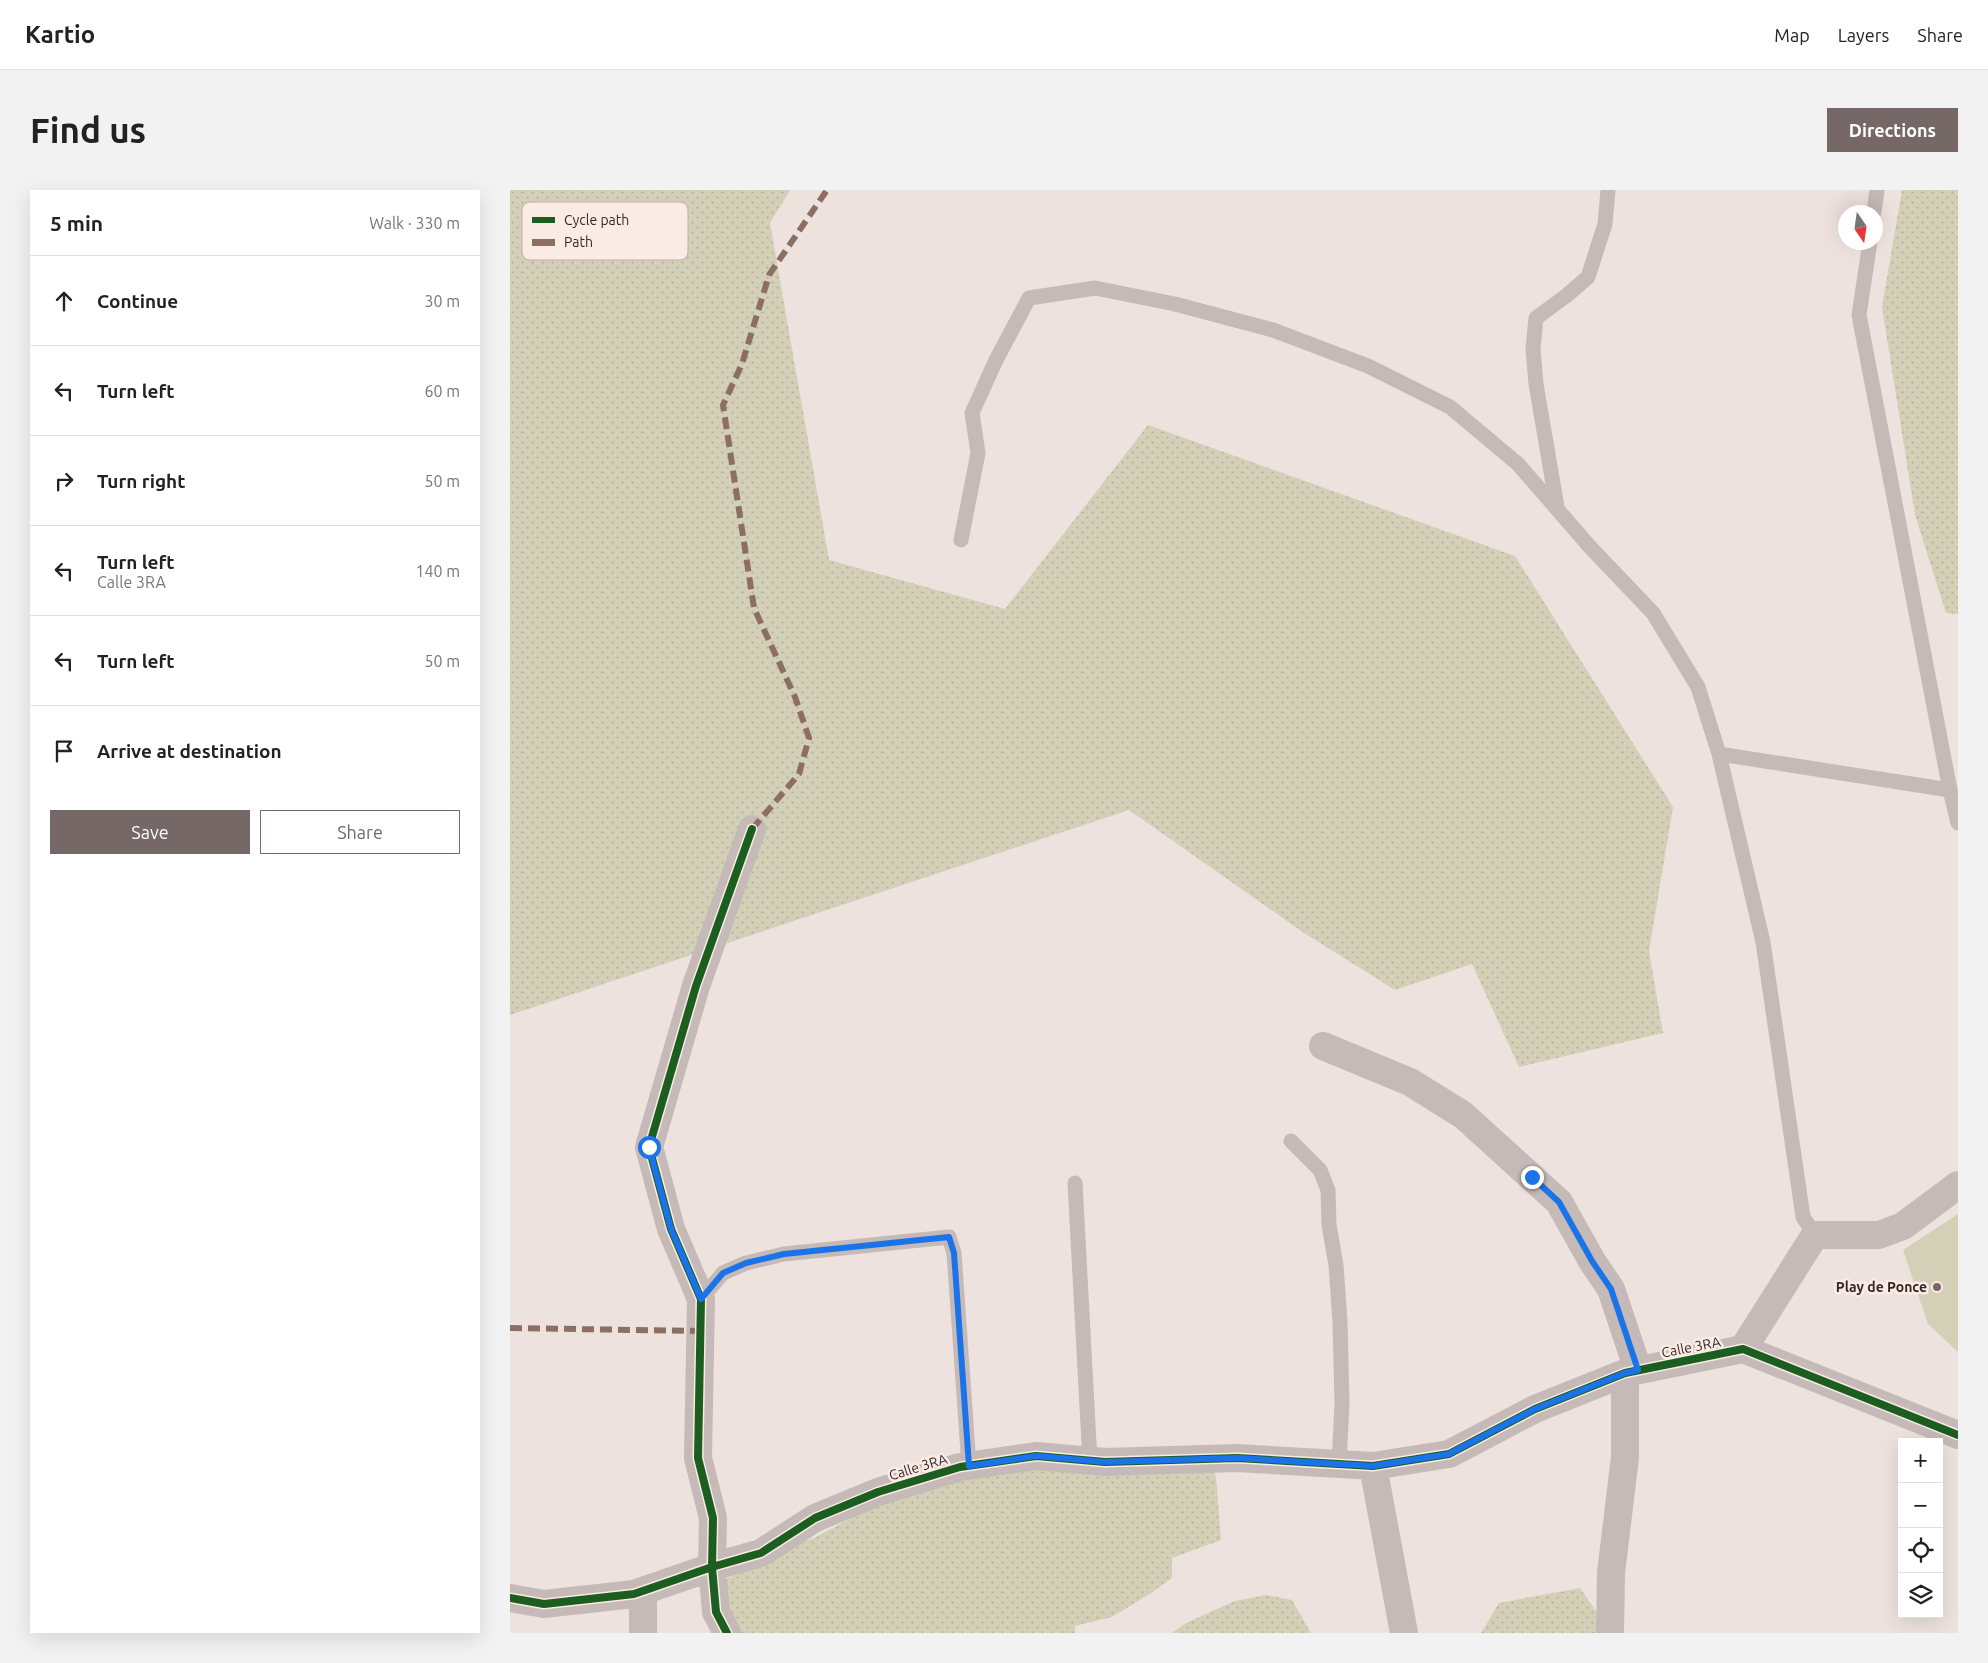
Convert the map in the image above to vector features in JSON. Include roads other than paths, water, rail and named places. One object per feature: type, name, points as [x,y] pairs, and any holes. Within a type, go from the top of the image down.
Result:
[{"type":"street","points":[[727,1633],[716,1612],[712,1567],[713,1518],[698,1458],[701,1299],[671,1229],[649,1147],[696,986],[752,829]]},
{"type":"street","points":[[1323,1046],[1410,1082],[1463,1115],[1559,1202],[1592,1261],[1611,1289],[1631,1371],[1625,1457],[1611,1573],[1610,1633]]},
{"type":"street","points":[[1958,1184],[1903,1226],[1879,1235],[1815,1235],[1743,1349],[1958,1435]]},
{"type":"street","name":"Calle 3RA","points":[[510,1598],[544,1604],[643,1592],[712,1567],[761,1553],[816,1518],[878,1492],[960,1467],[1036,1456],[1090,1462],[1237,1458],[1373,1466],[1449,1454],[1535,1409],[1631,1371],[1743,1349]]},
{"type":"street","points":[[1373,1466],[1404,1633]]},
{"type":"street","points":[[643,1592],[643,1633]]},
{"type":"lane","points":[[1558,509],[1534,366],[1533,349],[1536,318],[1588,277],[1605,224],[1608,190]]},
{"type":"lane","points":[[1875,205],[1878,190]]},
{"type":"lane","points":[[1869,250],[1859,315],[1950,790],[1958,823]]},
{"type":"lane","points":[[961,540],[978,453],[972,413],[996,360],[1029,298],[1095,288],[1174,304],[1273,330],[1368,366],[1450,407],[1518,464],[1590,547],[1653,613],[1698,686],[1719,754],[1763,942],[1802,1217],[1815,1235]]},
{"type":"lane","points":[[1719,754],[1950,790]]},
{"type":"lane","points":[[1291,1142],[1320,1170],[1328,1190],[1329,1225],[1336,1265],[1340,1322],[1342,1403],[1339,1464]]},
{"type":"lane","points":[[1075,1183],[1090,1462]]},
{"type":"lane","points":[[701,1299],[723,1273],[746,1263],[784,1254],[949,1237],[954,1253],[969,1466]]},
{"type":"place","name":"Play de Ponce","points":[[1937,1287]]}]
